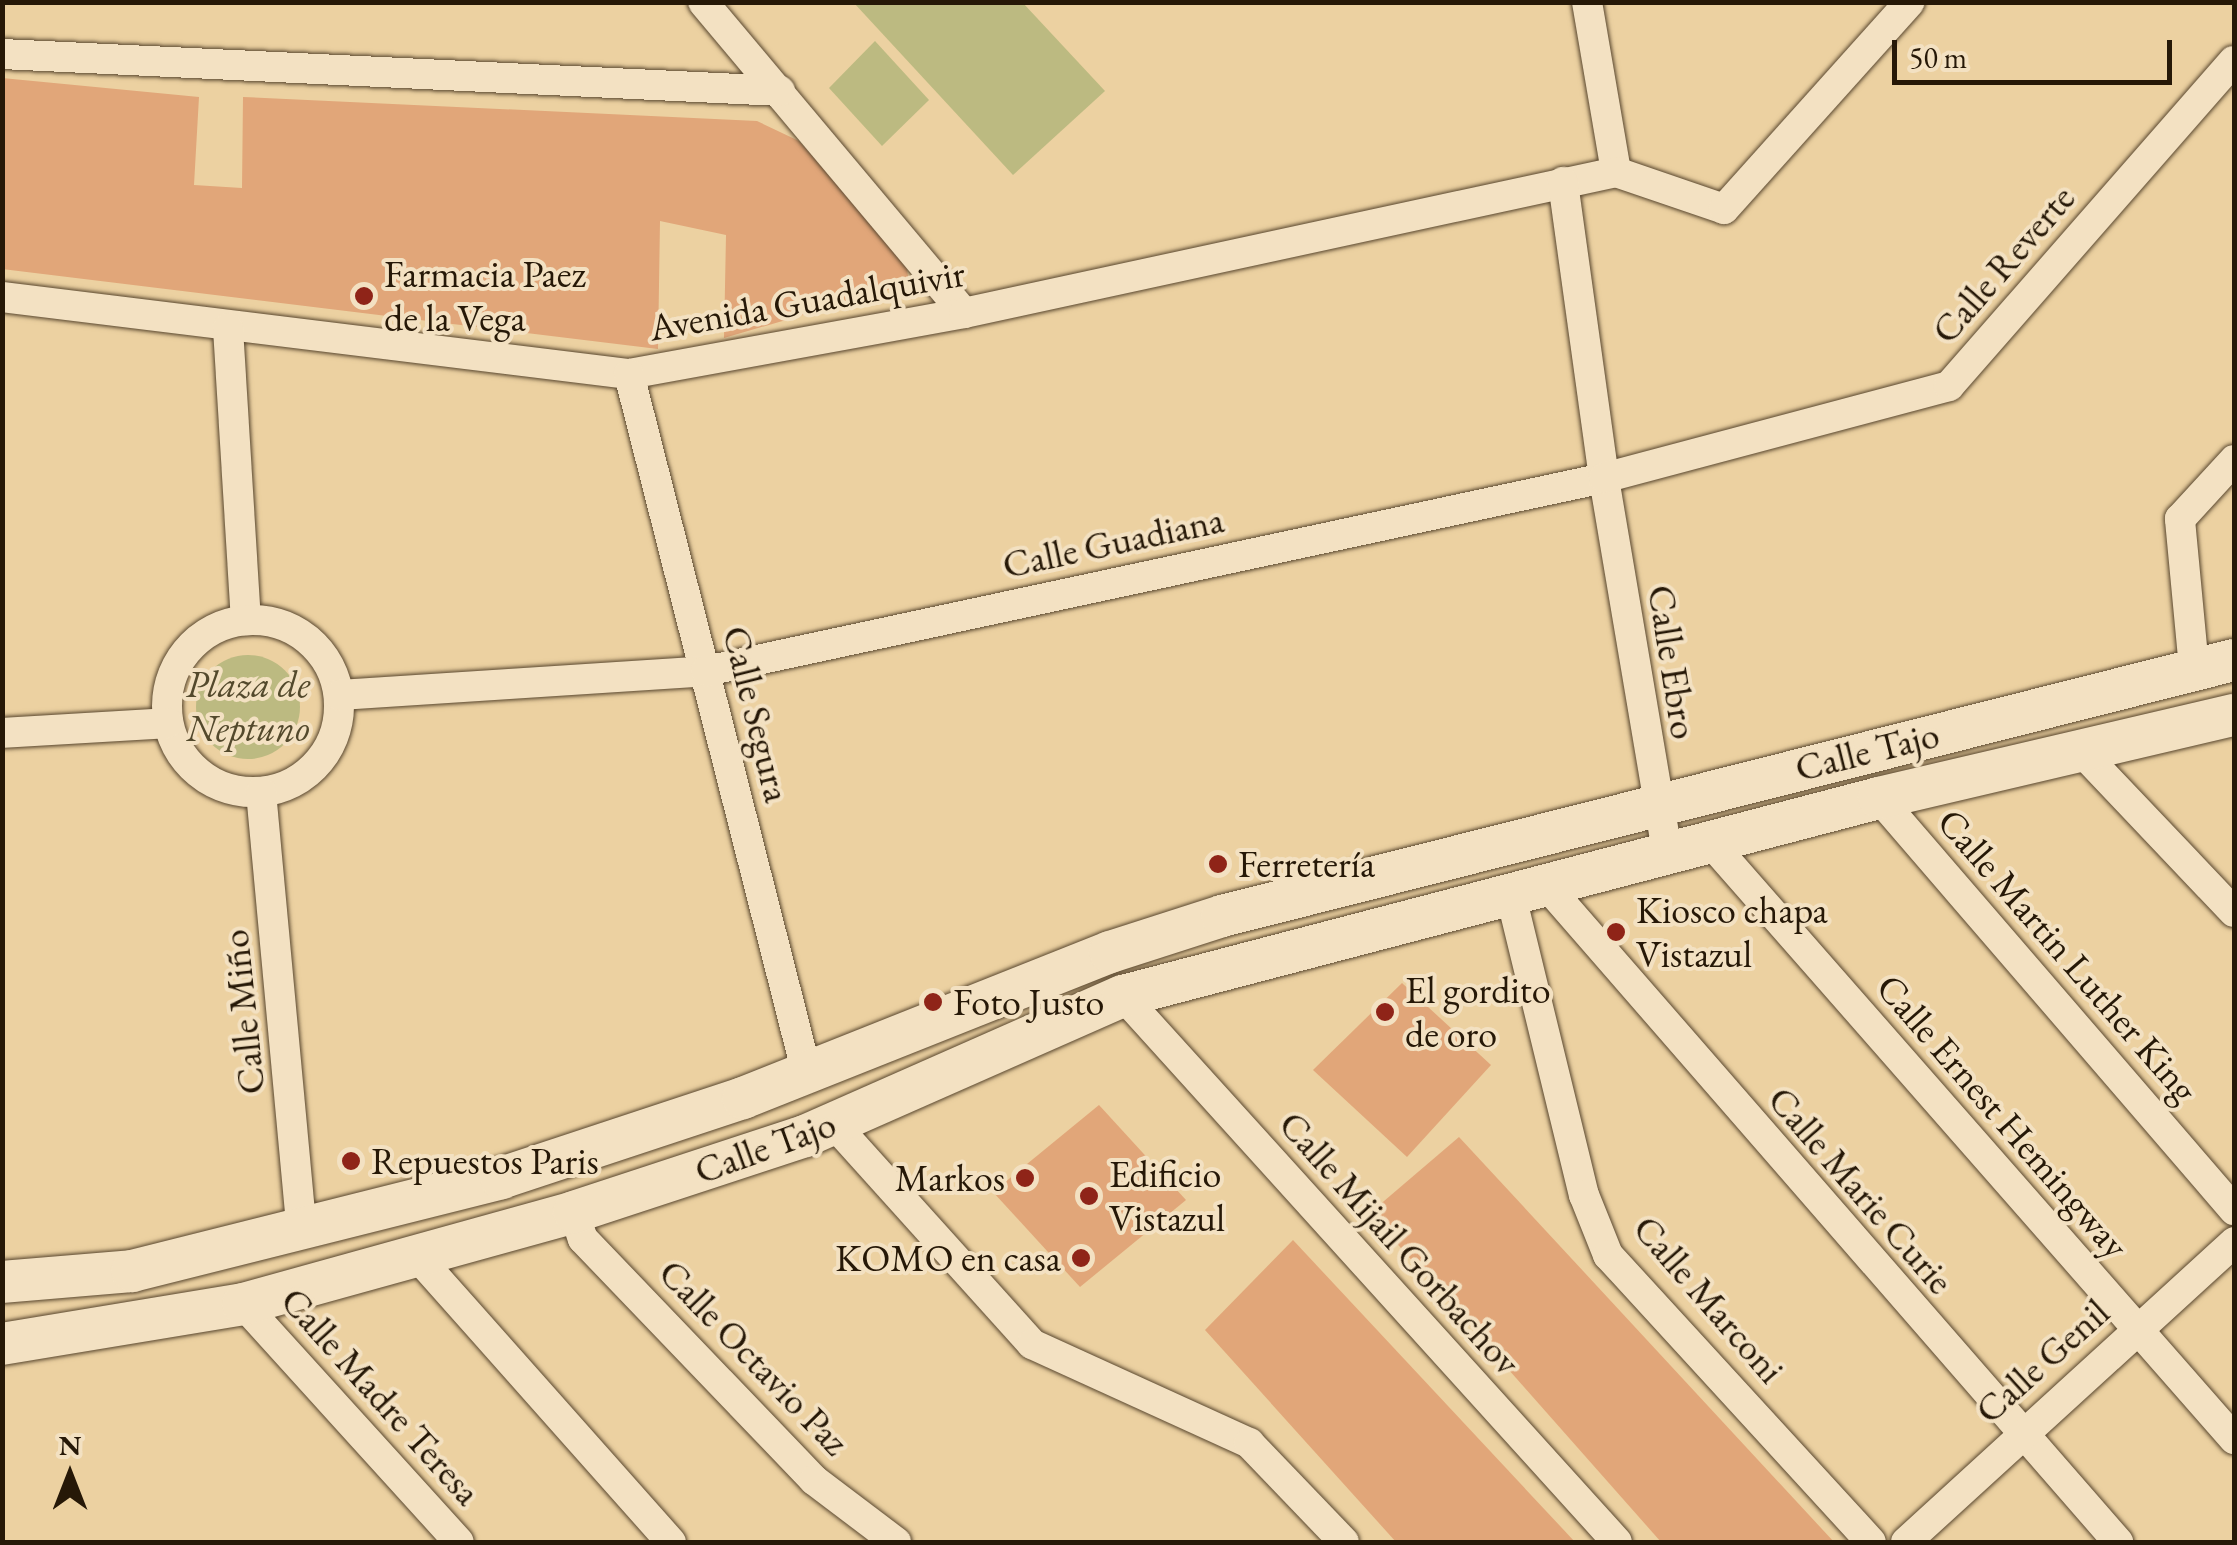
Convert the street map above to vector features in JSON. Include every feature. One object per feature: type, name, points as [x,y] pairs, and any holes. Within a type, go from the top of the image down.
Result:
[{"type":"street","points":[[703,2],[964,313]]},
{"type":"street","points":[[1587,2],[1616,172],[1724,210],[1910,2]]},
{"type":"street","points":[[2,54],[780,91]]},
{"type":"street","name":"Calle Reverte","points":[[1604,478],[1949,386],[2234,62]]},
{"type":"street","name":"Avenida Guadalquivir","points":[[2,297],[228,328],[630,374],[964,313],[1616,172]]},
{"type":"street","points":[[1563,182],[1604,478]]},
{"type":"street","points":[[228,328],[246,620]]},
{"type":"street","name":"Calle Segura","points":[[630,374],[807,1074]]},
{"type":"street","points":[[2214,664],[2180,520],[2234,460]]},
{"type":"street","name":"Calle Guadiana","points":[[339,695],[706,671],[1604,478]]},
{"type":"street","name":"Calle Ebro","points":[[1604,478],[1668,857]]},
{"type":"street","points":[[246,620],[272,622],[317,648],[339,695],[328,748],[311,770],[261,792],[212,782],[176,747],[168,723],[167,694],[185,655],[218,627],[246,620]]},
{"type":"street","name":"Calle Tajo","points":[[2,1282],[132,1271],[301,1224],[501,1178],[807,1074],[1128,946],[1500,844],[2214,664]]},
{"type":"street","name":"Calle Tajo","points":[[2,1344],[242,1304],[574,1212],[834,1124],[1124,996],[1668,857],[1880,798],[2234,714]]},
{"type":"street","points":[[2,733],[168,723]]},
{"type":"street","points":[[2080,751],[2234,912]]},
{"type":"street","name":"Calle Miño","points":[[261,792],[301,1224]]},
{"type":"street","name":"Calle Martin Luther King","points":[[1880,798],[2234,1210]]},
{"type":"street","points":[[1500,844],[1517,849],[1527,862],[1525,879],[1529,891]]},
{"type":"street","name":"Calle Ernest Hemingway","points":[[1712,844],[2234,1439]]},
{"type":"street","name":"Calle Marie Curie","points":[[1529,891],[2118,1542]]},
{"type":"street","name":"Calle Marconi","points":[[1529,891],[1584,1194],[1608,1255],[1872,1542]]},
{"type":"street","name":"Calle Mijail Gorbachov","points":[[1124,996],[1617,1542]]},
{"type":"street","points":[[834,1124],[1032,1344],[1249,1442],[1344,1542]]},
{"type":"street","name":"Calle Octavio Paz","points":[[574,1212],[584,1239],[814,1480],[896,1542]]},
{"type":"street","name":"Calle Genil","points":[[1906,1542],[2234,1242]]},
{"type":"street","points":[[416,1255],[671,1542]]},
{"type":"street","name":"Calle Madre Teresa","points":[[242,1304],[460,1542]]},
{"type":"green space","points":[[854,3],[1023,3],[1105,91],[1013,175]]},
{"type":"green space","points":[[875,41],[929,100],[882,146],[829,88]]},
{"type":"green space","name":"Plaza de Neptuno","points":[[248,655],[268,659],[285,670],[296,687],[300,707],[296,727],[285,744],[268,755],[248,759],[228,755],[211,744],[200,727],[196,707],[200,687],[211,670],[228,659]]},
{"type":"building","points":[[2,78],[199,97],[194,185],[242,188],[243,97],[757,121],[799,141],[906,261],[909,284],[724,338],[726,235],[660,221],[658,349],[2,269]]},
{"type":"building","points":[[1402,983],[1491,1065],[1407,1157],[1313,1070]]},
{"type":"building","name":"Edificio Vistazul","points":[[1099,1105],[1186,1200],[1080,1287],[993,1192]]},
{"type":"building","points":[[1459,1137],[1834,1542],[1661,1542],[1370,1213]]},
{"type":"building","points":[[1293,1240],[1575,1542],[1396,1542],[1205,1330]]},
{"type":"place","name":"Farmacia Paez de la Vega","points":[[364,296]]},
{"type":"place","name":"Ferretería","points":[[1218,864]]},
{"type":"place","name":"Kiosco chapa Vistazul","points":[[1616,932]]},
{"type":"place","name":"Foto Justo","points":[[933,1002]]},
{"type":"place","name":"El gordito de oro","points":[[1385,1012]]},
{"type":"place","name":"Repuestos Paris","points":[[351,1161]]},
{"type":"place","name":"Markos","points":[[1025,1178]]},
{"type":"place","name":"Edificio Vistazul","points":[[1089,1196]]},
{"type":"place","name":"KOMO en casa","points":[[1081,1258]]}]
